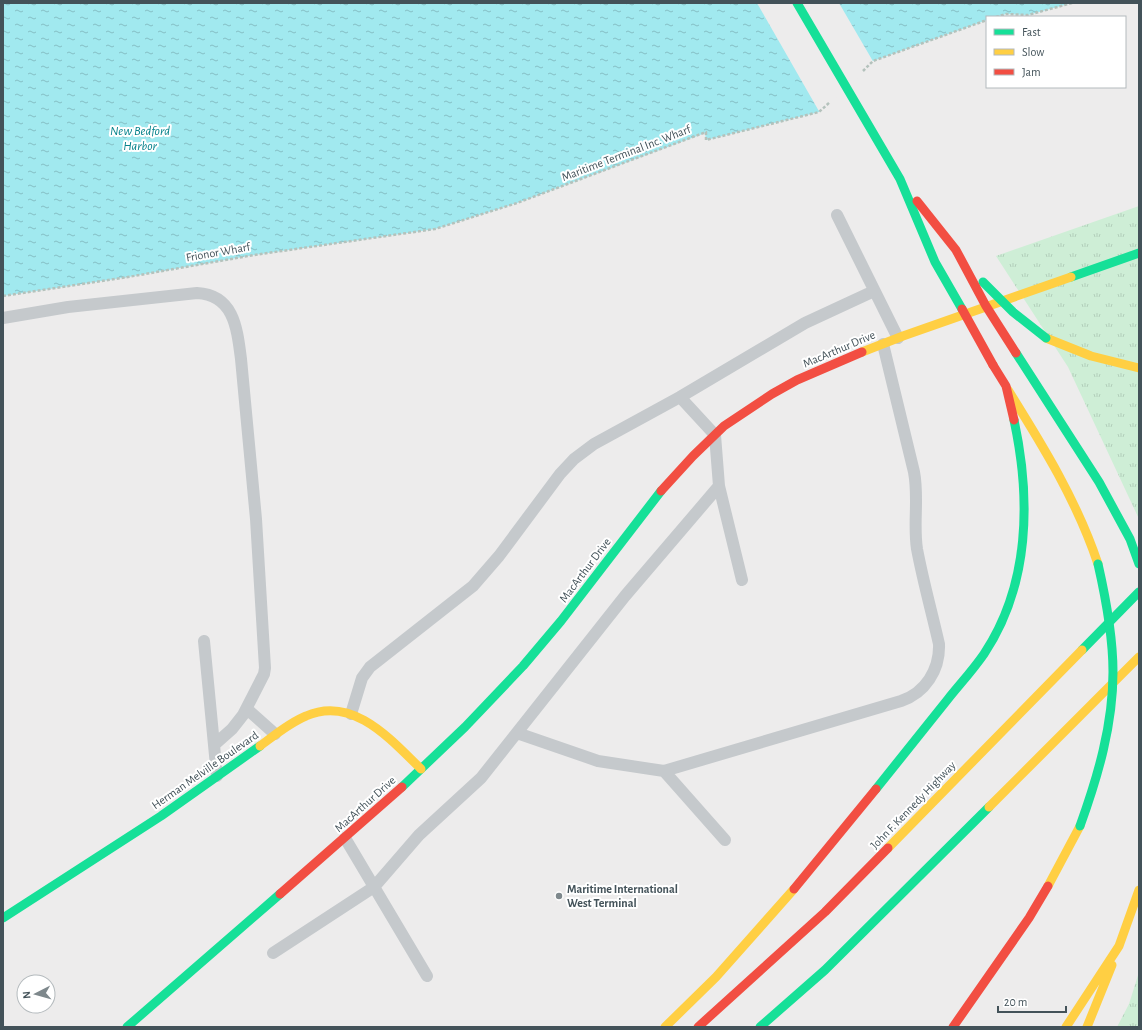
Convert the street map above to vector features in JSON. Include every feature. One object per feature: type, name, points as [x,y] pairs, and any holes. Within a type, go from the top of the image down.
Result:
[{"type":"main road","points":[[797,3],[900,179],[935,262],[993,365],[1064,484],[1078,513],[1098,564],[1109,616],[1113,673],[1106,735],[1091,794],[1080,826],[1053,879],[1029,918],[953,1027]]},
{"type":"main road","points":[[900,179],[956,250],[999,300],[1020,319],[1046,338],[1073,351],[1100,360],[1139,368]]},
{"type":"main road","points":[[956,250],[986,306],[1099,482],[1130,538],[1139,564]]},
{"type":"main road","name":"MacArthur Drive","points":[[127,1027],[345,838],[421,769],[475,717],[523,666],[576,602],[656,496],[682,467],[724,426],[759,401],[783,387],[831,364],[898,338],[1139,253]]},
{"type":"main road","points":[[665,1027],[726,967],[758,932],[810,871],[984,654],[1010,600],[1018,572],[1023,539],[1024,512],[1021,464],[1006,386]]},
{"type":"main road","name":"John F. Kennedy Highway","points":[[698,1027],[730,1000],[825,912],[1139,592]]},
{"type":"main road","points":[[760,1027],[825,970],[864,932],[1139,657]]},
{"type":"main road","name":"Herman Melville Boulevard","points":[[3,918],[146,826],[276,734],[301,718],[313,713],[332,710],[351,714],[365,720],[383,732],[421,769]]},
{"type":"main road","points":[[1088,1027],[1139,890]]},
{"type":"main road","points":[[1066,1027],[1119,946]]},
{"type":"lane","points":[[837,215],[898,338]]},
{"type":"lane","points":[[351,714],[362,678],[366,672],[376,662],[473,586],[481,578],[560,474],[583,451],[680,397],[805,323],[874,291]]},
{"type":"lane","points":[[3,318],[68,307],[197,293],[208,293],[225,303],[234,323],[239,347],[255,513],[266,662],[264,674],[247,709],[232,729],[214,745]]},
{"type":"lane","points":[[517,733],[598,761],[664,771],[901,701],[914,696],[920,691],[933,674],[938,658],[939,644],[917,549],[916,482],[883,344]]},
{"type":"lane","points":[[680,397],[715,435],[719,486],[742,580]]},
{"type":"lane","points":[[273,953],[374,887],[419,835],[481,778],[625,596],[719,486]]},
{"type":"lane","points":[[204,641],[217,776]]},
{"type":"lane","points":[[247,709],[276,734]]},
{"type":"lane","points":[[664,771],[725,840]]},
{"type":"lane","points":[[345,838],[427,976]]},
{"type":"path","points":[[999,16],[1006,14],[1028,15],[1072,3]]},
{"type":"path","points":[[873,61],[986,20]]},
{"type":"path","name":"Maritime Terminal Inc. Wharf","points":[[435,229],[517,203],[706,132],[706,140],[819,112]]},
{"type":"path","name":"Frionor Wharf","points":[[3,296],[128,277],[254,255],[435,229]]},
{"type":"green space","points":[[1139,206],[1139,519],[1068,367],[996,256]]},
{"type":"green space","points":[[1139,972],[1139,1027],[1117,1027],[1129,1004]]},
{"type":"water","name":"New Bedford Harbor","points":[[3,3],[1072,3],[1028,15],[1006,14],[999,16],[986,16],[986,20],[873,61],[819,112],[706,140],[705,133],[517,203],[435,229],[254,255],[128,277],[3,296]]},
{"type":"pier","points":[[757,3],[839,3],[874,63],[820,113]]},
{"type":"traffic: fast","points":[[797,3],[900,179],[935,262],[962,309]]},
{"type":"traffic: fast","points":[[1071,277],[1139,253]]},
{"type":"traffic: fast","points":[[983,282],[1013,312],[1046,338]]},
{"type":"traffic: fast","points":[[1016,353],[1099,482],[1130,539],[1139,564]]},
{"type":"traffic: fast","points":[[876,789],[984,654],[999,627],[1010,599],[1018,570],[1023,541],[1024,511],[1023,480],[1014,420]]},
{"type":"traffic: fast","points":[[402,787],[465,727],[523,666],[561,621],[661,491]]},
{"type":"traffic: fast","points":[[1080,826],[1093,788],[1103,750],[1112,692],[1113,658],[1106,604],[1098,564]]},
{"type":"traffic: fast","points":[[1082,650],[1139,592]]},
{"type":"traffic: fast","points":[[3,918],[161,816],[260,746]]},
{"type":"traffic: fast","points":[[760,1027],[825,970],[989,807]]},
{"type":"traffic: fast","points":[[127,1027],[280,894]]},
{"type":"traffic: slow","points":[[862,352],[903,336],[1071,277]]},
{"type":"traffic: slow","points":[[1046,338],[1091,356],[1139,368]]},
{"type":"traffic: slow","points":[[1008,390],[1034,432],[1070,496],[1090,541],[1098,564]]},
{"type":"traffic: slow","points":[[888,848],[1082,650]]},
{"type":"traffic: slow","points":[[989,807],[1139,657]]},
{"type":"traffic: slow","points":[[260,746],[288,726],[306,716],[323,711],[340,711],[355,716],[384,734],[421,769]]},
{"type":"traffic: slow","points":[[1048,886],[1080,826]]},
{"type":"traffic: slow","points":[[665,1027],[716,977],[794,889]]},
{"type":"traffic: slow","points":[[1066,1027],[1119,946],[1139,890]]},
{"type":"traffic: slow","points":[[1087,1027],[1112,965]]},
{"type":"traffic: jam","points":[[917,201],[956,250],[986,306],[1016,353]]},
{"type":"traffic: jam","points":[[962,309],[993,365]]},
{"type":"traffic: jam","points":[[661,491],[693,456],[724,426],[772,394],[797,380],[862,352]]},
{"type":"traffic: jam","points":[[993,365],[1006,386],[1014,420]]},
{"type":"traffic: jam","points":[[280,894],[402,787]]},
{"type":"traffic: jam","points":[[794,889],[876,789]]},
{"type":"traffic: jam","points":[[698,1027],[825,912],[888,848]]},
{"type":"traffic: jam","points":[[953,1027],[1029,918],[1048,886]]},
{"type":"place","name":"Maritime International West Terminal","points":[[559,896]]}]
